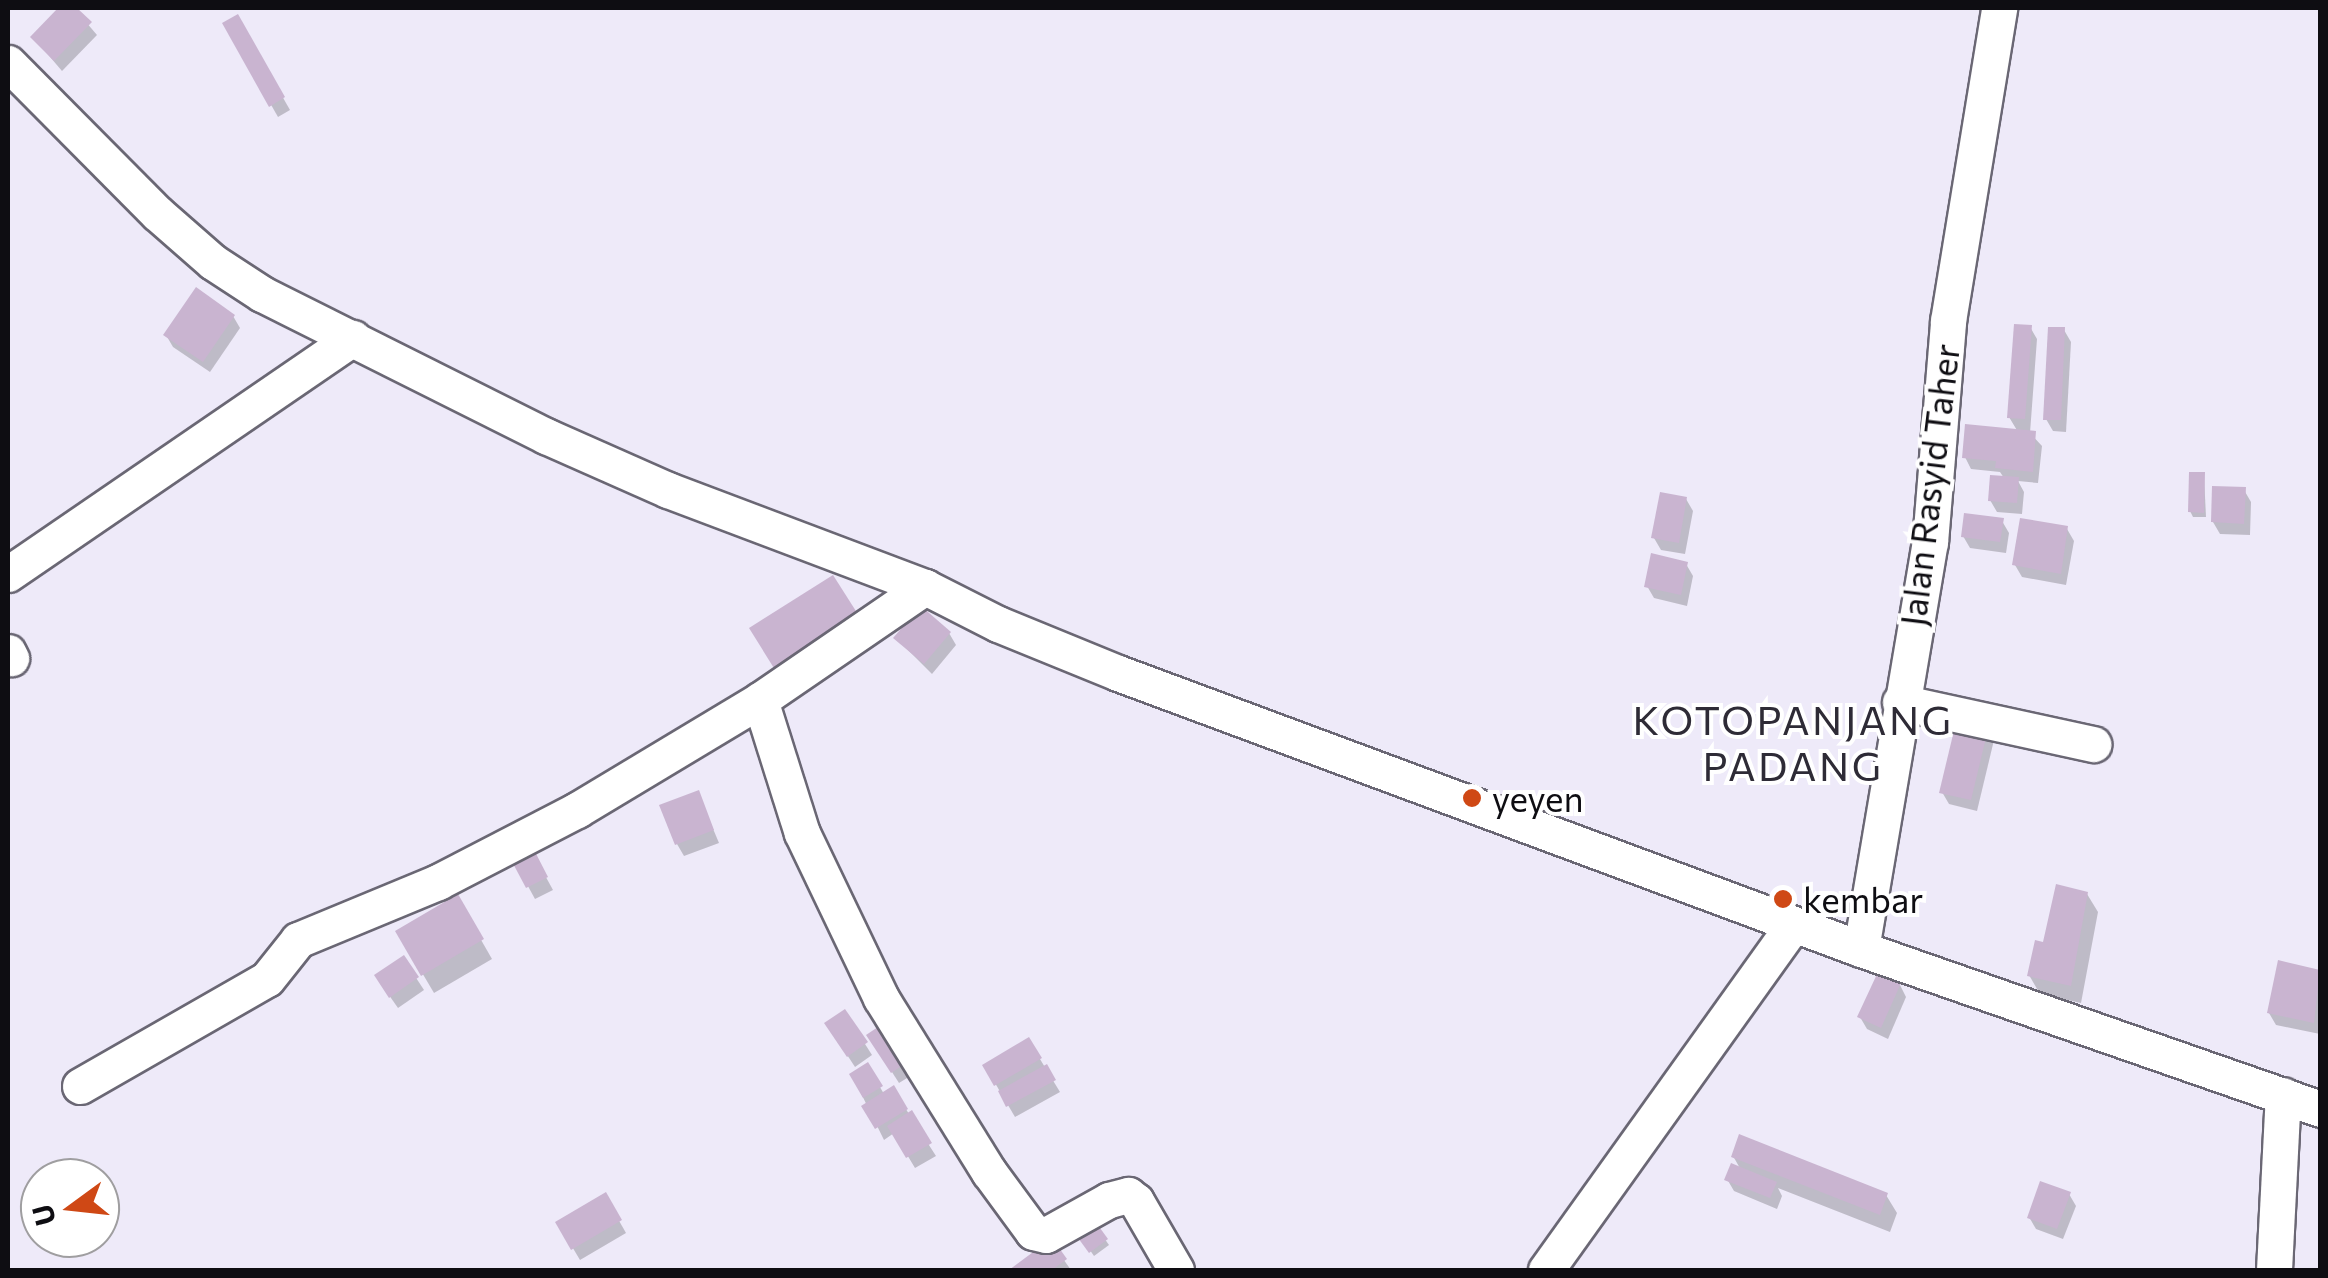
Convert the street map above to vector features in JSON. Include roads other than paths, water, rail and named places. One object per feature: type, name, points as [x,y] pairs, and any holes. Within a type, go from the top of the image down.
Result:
[{"type":"street","name":"Jalan Rasyid Taher","points":[[1860,949],[1930,542],[1948,322],[1999,8]]},
{"type":"street","points":[[8,63],[157,214],[214,262],[262,294],[546,436],[668,490],[926,587],[998,624],[1118,673],[1682,880],[1792,926],[2320,1108]]},
{"type":"street","points":[[8,574],[353,338]]},
{"type":"street","points":[[80,1086],[267,979],[298,940],[438,882],[577,810],[760,700],[926,587]]},
{"type":"street","points":[[760,700],[813,862],[881,998],[989,1172],[1041,1236],[1109,1200],[1132,1197],[1176,1270]]},
{"type":"street","points":[[1900,702],[2093,744]]},
{"type":"street","points":[[1546,1270],[1792,926]]},
{"type":"street","points":[[2274,1270],[2283,1095]]},
{"type":"place","name":"yeyen","points":[[1472,798]]},
{"type":"place","name":"kembar","points":[[1783,899]]},
{"type":"district","name":"KOTOPANJANG PADANG","points":[[1793,742]]}]
